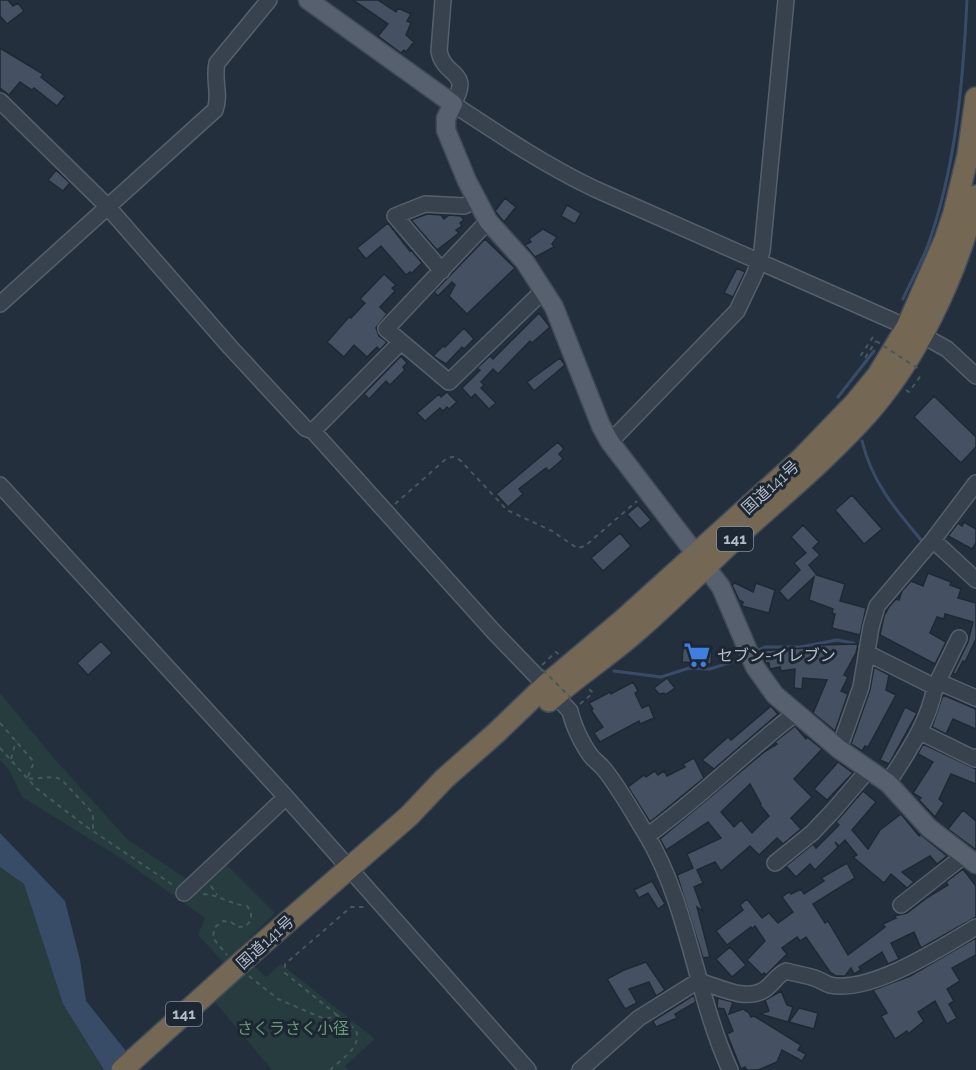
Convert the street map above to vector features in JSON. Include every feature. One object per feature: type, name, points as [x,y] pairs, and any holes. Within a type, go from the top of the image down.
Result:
[{"type":"highway","name":"国道141号","points":[[701,559],[720,532],[801,459],[855,403],[914,331],[926,286],[954,213],[968,154],[976,98]]},
{"type":"highway","name":"国道141号","points":[[122,1070],[347,868],[409,816],[444,779],[554,687],[623,620],[804,477],[861,422],[893,381],[914,331],[963,242],[976,196]]},
{"type":"main road","points":[[308,0],[453,104],[446,118],[446,130],[488,221],[509,242],[544,290],[554,307],[601,426],[610,442],[721,587],[755,667],[775,696],[839,749],[888,783],[923,822],[971,859]]},
{"type":"street","points":[[0,304],[215,110],[218,101],[214,73],[217,63],[269,0]]},
{"type":"street","points":[[443,0],[440,58],[458,76],[461,83],[458,96],[453,104],[518,148],[556,170],[638,209],[914,331],[957,357],[976,376]]},
{"type":"street","points":[[610,442],[736,311],[760,261],[786,0]]},
{"type":"street","points":[[0,101],[107,206],[230,347],[305,428],[313,431],[494,632],[554,687],[570,711],[572,720],[590,754],[604,769],[647,836],[664,868],[698,981],[730,1070]]},
{"type":"street","points":[[442,270],[395,216],[425,204],[464,206],[477,200]]},
{"type":"street","points":[[488,221],[386,329],[449,382],[544,290]]},
{"type":"street","points":[[313,431],[400,342]]},
{"type":"street","points":[[839,749],[861,687],[871,627],[877,606],[933,540],[976,483]]},
{"type":"street","points":[[0,485],[286,797],[528,1070]]},
{"type":"street","points":[[933,540],[976,580]]},
{"type":"street","points":[[888,783],[920,732],[937,685],[958,638]]},
{"type":"street","points":[[867,653],[937,685],[976,698]]},
{"type":"street","points":[[647,836],[694,802],[796,713]]},
{"type":"street","points":[[920,732],[975,759],[976,757]]},
{"type":"street","points":[[775,863],[812,833],[869,770]]},
{"type":"street","points":[[184,893],[286,797]]},
{"type":"street","points":[[901,905],[971,859]]},
{"type":"street","points":[[698,981],[728,991],[748,994],[763,990],[786,971],[830,985],[863,984],[931,953],[976,927]]},
{"type":"street","points":[[580,1070],[639,1018],[698,981]]},
{"type":"path","points":[[873,337],[861,355],[865,358],[876,341],[919,369]]},
{"type":"path","points":[[386,512],[452,456],[461,461],[507,510],[552,531],[577,548],[585,546],[648,491]]},
{"type":"path","points":[[578,706],[593,693],[590,688],[582,695]]},
{"type":"path","points":[[0,723],[34,762],[27,779]]},
{"type":"path","points":[[10,760],[16,741]]},
{"type":"path","points":[[0,748],[27,779],[59,806],[184,893],[217,895],[232,904],[250,908],[251,920],[246,926],[238,927],[231,922],[224,921],[214,928],[213,938],[278,999],[326,1019],[338,1015]]},
{"type":"path","points":[[27,779],[53,777],[61,779],[93,815],[93,830]]},
{"type":"path","points":[[330,1070],[355,1046],[358,1041],[356,1030],[285,973],[285,964],[351,907],[366,907]]},
{"type":"green space","name":"さくラさく小径","points":[[0,693],[58,763],[128,840],[196,885],[223,861],[275,913],[237,950],[266,977],[281,964],[375,1039],[345,1066],[348,1070],[272,1070],[214,1001],[239,979],[198,935],[205,918],[119,857],[22,797],[9,770],[0,760]]},
{"type":"green space","points":[[0,867],[24,884],[63,1004],[104,1070],[0,1070]]},
{"type":"water","points":[[0,833],[65,901],[80,960],[86,1001],[141,1070],[104,1070],[63,1004],[24,884],[0,867]]},
{"type":"building","points":[[0,0],[8,0],[13,6],[18,3],[24,11],[7,24],[0,16]]},
{"type":"building","points":[[353,0],[378,0],[396,12],[398,8],[411,14],[407,21],[411,23],[406,35],[414,42],[406,52],[404,50],[401,53],[378,36],[388,24]]},
{"type":"building","points":[[0,48],[43,74],[41,77],[65,96],[57,106],[34,88],[32,90],[20,82],[9,95],[0,88]]},
{"type":"building","points":[[56,170],[70,183],[63,191],[48,180]]},
{"type":"building","points":[[505,198],[516,207],[504,222],[495,211]]},
{"type":"building","points":[[567,205],[581,213],[575,224],[561,216]]},
{"type":"building","points":[[427,214],[441,215],[444,219],[449,215],[461,216],[464,220],[460,223],[462,226],[456,230],[459,233],[437,250],[411,220]]},
{"type":"building","points":[[388,223],[422,263],[411,274],[410,272],[406,275],[381,246],[366,259],[357,248]]},
{"type":"building","points":[[543,229],[557,237],[552,244],[554,247],[535,257],[525,245],[531,242],[529,239]]},
{"type":"building","points":[[485,239],[515,268],[467,314],[449,296],[455,285],[452,282],[438,296],[434,292]]},
{"type":"building","points":[[737,268],[745,272],[733,297],[724,293]]},
{"type":"building","points":[[384,274],[396,285],[392,288],[395,291],[380,307],[387,314],[376,328],[379,336],[387,342],[380,350],[377,347],[367,357],[354,345],[344,357],[327,342],[365,303],[360,299]]},
{"type":"building","points":[[539,313],[550,327],[532,343],[530,341],[498,374],[493,369],[481,382],[484,385],[481,388],[496,403],[489,409],[475,394],[471,398],[462,388],[480,370],[477,368],[490,356],[493,359]]},
{"type":"building","points":[[464,328],[474,339],[464,349],[462,347],[446,364],[433,356],[443,346],[445,347]]},
{"type":"building","points":[[401,356],[407,363],[403,367],[405,370],[390,385],[386,381],[369,399],[364,394]]},
{"type":"building","points":[[560,358],[565,365],[534,391],[527,382]]},
{"type":"building","points":[[447,392],[457,402],[449,409],[447,407],[443,411],[440,408],[425,421],[417,413],[439,394],[441,397]]},
{"type":"building","points":[[934,396],[976,437],[976,447],[961,463],[914,417]]},
{"type":"building","points":[[558,442],[564,449],[559,454],[563,459],[549,471],[546,468],[519,489],[523,494],[508,507],[496,494]]},
{"type":"building","points":[[852,495],[882,529],[864,544],[835,510]]},
{"type":"building","points":[[638,505],[651,520],[640,529],[627,514]]},
{"type":"building","points":[[964,522],[976,529],[976,543],[972,549],[948,536],[958,523],[962,526]]},
{"type":"building","points":[[803,525],[819,542],[813,548],[820,555],[809,565],[817,575],[845,584],[840,601],[866,608],[860,635],[832,628],[835,614],[832,613],[833,609],[809,600],[814,577],[788,601],[779,591],[800,570],[794,563],[806,553],[791,537]]},
{"type":"building","points":[[620,533],[631,546],[603,571],[591,558]]},
{"type":"building","points":[[928,573],[951,582],[950,585],[961,589],[958,598],[976,603],[976,639],[965,662],[963,661],[956,674],[953,673],[968,642],[973,622],[945,614],[944,619],[937,617],[930,633],[946,642],[935,664],[880,635],[884,616],[889,607],[896,599],[899,600],[902,591],[911,581],[923,586]]},
{"type":"building","points":[[735,583],[753,592],[756,583],[775,590],[769,613],[742,606],[743,602],[739,600],[732,585]]},
{"type":"building","points":[[101,641],[112,653],[88,675],[77,663]]},
{"type":"building","points":[[858,644],[856,653],[844,675],[848,677],[841,691],[848,694],[835,731],[813,713],[827,680],[803,678],[802,689],[794,688],[795,669],[781,671],[780,667],[770,669],[769,663],[766,663],[760,651],[820,647],[820,645]]},
{"type":"building","points":[[688,645],[712,647],[711,664],[682,662],[683,648],[688,648]]},
{"type":"building","points":[[874,667],[889,675],[886,690],[896,695],[868,747],[865,746],[862,751],[851,744],[870,690]]},
{"type":"building","points":[[667,678],[675,688],[665,695],[664,693],[659,694],[654,688]]},
{"type":"building","points":[[633,682],[642,708],[649,705],[654,718],[640,724],[639,721],[600,742],[594,733],[603,727],[589,703]]},
{"type":"building","points":[[943,695],[976,709],[976,729],[953,719],[946,734],[932,727]]},
{"type":"building","points":[[771,706],[778,714],[714,769],[702,760],[728,737],[731,740]]},
{"type":"building","points":[[905,707],[917,713],[889,764],[880,760]]},
{"type":"building","points":[[795,726],[806,739],[807,737],[822,749],[794,779],[812,797],[791,818],[801,829],[783,844],[777,838],[759,855],[750,846],[721,871],[715,862],[697,870],[703,883],[694,887],[703,911],[697,907],[710,957],[703,958],[677,875],[693,868],[687,854],[721,838],[708,822],[666,850],[660,839],[764,752],[777,744],[775,742]],"holes":[[[750,784],[769,816],[752,833],[741,820],[734,827],[721,812]]]},
{"type":"building","points":[[923,744],[976,769],[976,784],[951,774],[939,799],[944,803],[935,817],[919,800],[921,798],[913,793],[933,762],[918,754]]},
{"type":"building","points":[[694,758],[704,778],[650,822],[628,787],[644,775],[646,777],[655,771],[658,775],[664,771],[667,776],[685,767],[683,764]]},
{"type":"building","points":[[838,762],[853,773],[827,800],[814,789]]},
{"type":"building","points":[[863,791],[876,802],[852,830],[868,849],[880,830],[901,814],[919,836],[920,834],[947,856],[937,864],[930,856],[902,872],[914,882],[907,888],[891,874],[884,883],[853,857],[857,855],[845,840],[839,846],[835,842],[838,847],[815,870],[810,864],[796,877],[786,866],[813,844],[816,848],[839,825],[836,822]]},
{"type":"building","points":[[963,810],[976,821],[976,850],[948,829]]},
{"type":"building","points":[[847,863],[855,878],[813,904],[825,923],[828,921],[848,955],[885,927],[883,924],[896,918],[894,916],[907,913],[948,885],[946,882],[963,869],[976,886],[976,917],[921,948],[914,932],[891,943],[899,959],[888,964],[882,952],[859,967],[861,970],[854,974],[851,968],[845,976],[836,976],[830,972],[806,937],[800,941],[797,937],[782,948],[787,954],[766,975],[764,973],[762,975],[747,960],[765,941],[755,926],[727,945],[716,931],[743,910],[740,905],[747,899],[762,918],[769,913],[778,923],[793,912],[782,897],[789,892],[791,894],[801,889],[804,894],[824,881],[821,878]]},
{"type":"building","points":[[652,881],[665,904],[658,909],[648,893],[639,898],[634,890]]},
{"type":"building","points":[[976,938],[976,955],[952,968],[960,981],[947,989],[954,1001],[949,1004],[957,1018],[947,1024],[935,1001],[918,1012],[924,1021],[908,1034],[907,1031],[895,1039],[881,1016],[887,1013],[873,990],[910,976]]},
{"type":"building","points":[[730,947],[746,965],[732,977],[716,959]]},
{"type":"building","points":[[646,962],[665,990],[656,996],[649,982],[629,989],[637,1003],[625,1009],[607,979]]},
{"type":"building","points":[[781,991],[787,1005],[793,1007],[788,1022],[760,1014],[769,1011],[765,1000]]},
{"type":"building","points":[[694,995],[696,1002],[675,1014],[677,1018],[656,1027],[653,1021]]},
{"type":"building","points":[[718,998],[733,1002],[729,1014],[743,1009],[751,1017],[754,1016],[801,1045],[798,1050],[806,1054],[802,1061],[782,1050],[777,1062],[758,1070],[747,1070],[745,1067],[741,1069],[727,1034],[733,1031],[724,1009],[717,1008]]},
{"type":"building","points":[[799,1008],[818,1013],[814,1029],[789,1022]]},
{"type":"waterway","points":[[903,299],[928,245],[938,215],[952,155],[960,93],[967,0]]},
{"type":"waterway","points":[[838,397],[874,351]]},
{"type":"waterway","points":[[862,441],[878,482],[922,541]]},
{"type":"waterway","points":[[932,550],[943,559]]},
{"type":"waterway","points":[[756,651],[765,647],[800,647],[837,640],[853,643],[863,649]]},
{"type":"waterway","points":[[614,671],[661,677],[689,668],[710,669],[741,659]]},
{"type":"waterway","points":[[959,699],[976,707]]},
{"type":"place","name":"セブン-イレブン","points":[[697,655]]}]
